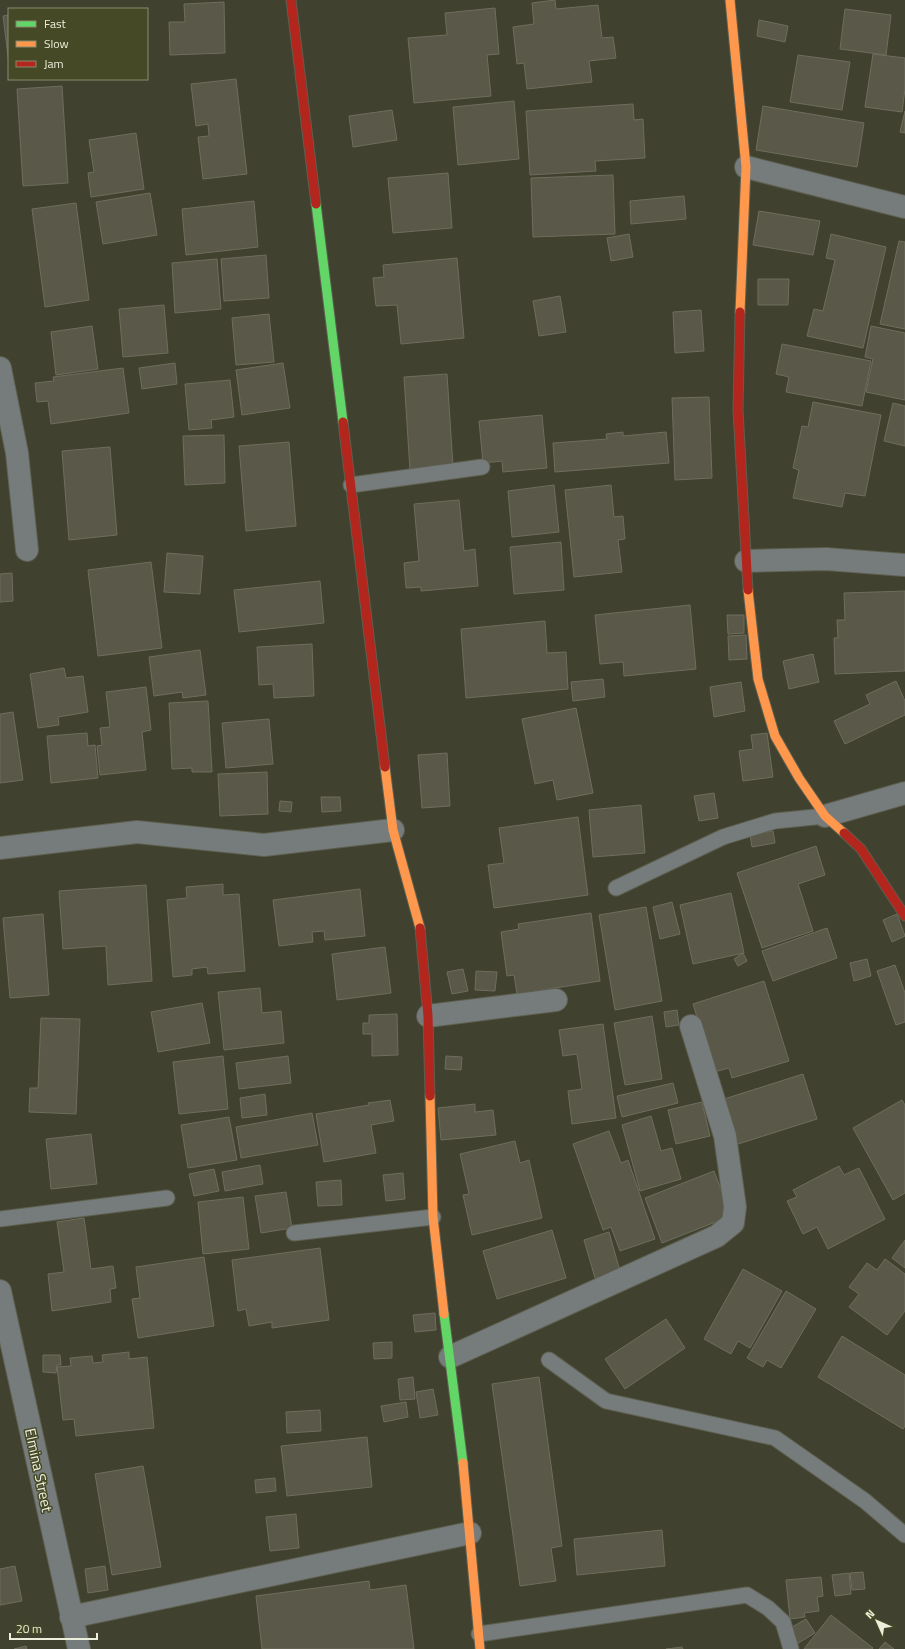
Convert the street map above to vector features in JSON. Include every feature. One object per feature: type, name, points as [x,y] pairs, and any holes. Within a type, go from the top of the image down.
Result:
[{"type":"street","points":[[292,0],[393,830],[421,932],[428,1016],[433,1217],[466,1484],[479,1642]]},
{"type":"street","points":[[730,0],[746,167],[740,304],[738,410],[748,599],[758,679],[776,736],[799,778],[825,816],[860,849],[905,916]]},
{"type":"street","points":[[746,167],[905,207]]},
{"type":"street","points":[[0,368],[9,455],[27,550]]},
{"type":"street","points":[[746,561],[826,559],[905,565]]},
{"type":"street","points":[[825,816],[905,793]]},
{"type":"street","points":[[0,848],[137,832],[264,845],[393,830]]},
{"type":"street","points":[[428,1016],[556,1000]]},
{"type":"street","points":[[450,1357],[717,1236],[733,1223],[735,1207],[725,1136],[691,1026]]},
{"type":"street","name":"Elmina Street","points":[[0,1290],[78,1649]]},
{"type":"street","points":[[71,1617],[470,1533]]},
{"type":"lane","points":[[351,485],[482,467]]},
{"type":"lane","points":[[616,888],[723,836],[775,821],[825,816]]},
{"type":"lane","points":[[0,1220],[167,1198]]},
{"type":"lane","points":[[294,1233],[433,1217]]},
{"type":"lane","points":[[549,1360],[606,1401],[775,1438],[865,1501],[905,1535]]},
{"type":"lane","points":[[479,1642],[747,1595],[768,1608],[782,1622],[791,1649]]},
{"type":"building","points":[[555,0],[556,9],[598,5],[602,38],[613,37],[616,58],[589,61],[592,82],[527,89],[524,63],[517,64],[513,27],[534,24],[532,3]]},
{"type":"building","points":[[224,2],[225,53],[170,55],[169,22],[185,22],[184,4]]},
{"type":"building","points":[[495,8],[499,54],[487,55],[491,96],[414,103],[408,38],[447,35],[445,13]]},
{"type":"building","points":[[845,9],[891,15],[886,55],[840,49]]},
{"type":"building","points":[[8,15],[8,56],[3,16]]},
{"type":"building","points":[[759,20],[788,26],[785,42],[757,36]]},
{"type":"building","points":[[873,54],[905,58],[905,89],[902,112],[865,107]]},
{"type":"building","points":[[798,55],[850,62],[842,110],[790,102]]},
{"type":"building","points":[[236,79],[247,174],[203,179],[198,137],[209,136],[208,124],[196,126],[191,84]]},
{"type":"building","points":[[62,86],[68,183],[23,186],[17,89]]},
{"type":"building","points":[[514,101],[519,159],[458,165],[453,107]]},
{"type":"building","points":[[633,104],[634,120],[643,119],[645,158],[595,161],[596,171],[530,175],[526,111]]},
{"type":"building","points":[[763,106],[864,123],[857,167],[756,150]]},
{"type":"building","points":[[392,110],[397,140],[353,147],[349,116]]},
{"type":"building","points":[[905,111],[905,133],[900,132]]},
{"type":"building","points":[[136,133],[144,189],[91,197],[88,173],[94,172],[89,140]]},
{"type":"building","points":[[448,173],[452,228],[393,233],[388,178]]},
{"type":"building","points":[[613,175],[615,234],[533,237],[531,178]]},
{"type":"building","points":[[150,193],[157,235],[103,244],[96,202]]},
{"type":"building","points":[[684,196],[686,219],[631,224],[630,201]]},
{"type":"building","points":[[254,201],[258,247],[186,255],[182,209]]},
{"type":"building","points":[[76,203],[89,300],[45,307],[32,209]]},
{"type":"building","points":[[759,211],[820,221],[813,255],[753,245]]},
{"type":"building","points":[[629,234],[633,257],[611,261],[607,238]]},
{"type":"building","points":[[831,234],[886,247],[863,348],[807,336],[814,309],[823,311],[835,260],[826,258]]},
{"type":"building","points":[[899,241],[905,242],[905,329],[880,324]]},
{"type":"building","points":[[266,255],[269,298],[224,301],[221,259]]},
{"type":"building","points":[[457,258],[464,338],[401,344],[397,305],[376,306],[373,278],[384,277],[383,265]]},
{"type":"building","points":[[217,259],[221,309],[175,313],[172,263]]},
{"type":"building","points":[[758,279],[789,279],[788,305],[758,305]]},
{"type":"building","points":[[560,296],[566,332],[539,336],[533,301]]},
{"type":"building","points":[[164,305],[168,353],[123,357],[119,309]]},
{"type":"building","points":[[701,310],[704,351],[675,353],[673,312]]},
{"type":"building","points":[[269,314],[274,362],[236,365],[232,318]]},
{"type":"building","points":[[92,326],[98,369],[56,375],[51,332]]},
{"type":"building","points":[[871,326],[905,333],[905,400],[866,392],[873,359],[865,357]]},
{"type":"building","points":[[782,344],[871,361],[862,406],[786,392],[789,377],[776,374]]},
{"type":"building","points":[[175,363],[177,384],[142,389],[139,368]]},
{"type":"building","points":[[283,363],[290,408],[242,415],[236,370]]},
{"type":"building","points":[[123,368],[129,413],[51,424],[48,401],[37,402],[35,383],[54,381],[53,377]]},
{"type":"building","points":[[447,374],[453,466],[410,470],[404,377]]},
{"type":"building","points":[[230,380],[234,417],[211,420],[212,428],[189,430],[185,384]]},
{"type":"building","points":[[709,397],[712,478],[675,480],[672,398]]},
{"type":"building","points":[[813,402],[881,415],[865,496],[845,493],[842,507],[793,498],[799,470],[793,468],[802,426],[808,427]]},
{"type":"building","points":[[893,403],[905,406],[905,446],[884,441]]},
{"type":"building","points":[[542,415],[547,468],[503,472],[502,461],[483,463],[479,421]]},
{"type":"building","points":[[623,432],[623,436],[666,432],[669,463],[555,472],[553,443],[607,439],[606,434]]},
{"type":"building","points":[[224,435],[225,483],[185,485],[183,436]]},
{"type":"building","points":[[289,442],[296,526],[246,531],[239,446]]},
{"type":"building","points":[[110,447],[117,535],[69,540],[62,451]]},
{"type":"building","points":[[554,485],[559,532],[512,537],[508,491]]},
{"type":"building","points":[[611,485],[614,517],[623,516],[625,539],[618,540],[622,572],[574,577],[565,490]]},
{"type":"building","points":[[459,500],[464,551],[475,549],[478,586],[421,591],[421,587],[406,588],[404,563],[419,561],[414,504]]},
{"type":"building","points":[[561,542],[564,590],[514,594],[510,547]]},
{"type":"building","points":[[167,553],[203,556],[200,594],[164,592]]},
{"type":"building","points":[[151,562],[162,648],[98,656],[88,570]]},
{"type":"building","points":[[12,573],[13,601],[0,602],[0,574]]},
{"type":"building","points":[[320,581],[324,623],[239,632],[234,590]]},
{"type":"building","points":[[905,591],[905,671],[835,674],[834,638],[838,638],[837,620],[845,620],[844,593]]},
{"type":"building","points":[[690,605],[696,669],[624,676],[623,662],[600,664],[595,615]]},
{"type":"building","points":[[727,615],[744,615],[744,633],[728,634]]},
{"type":"building","points":[[545,621],[547,653],[566,652],[568,689],[466,698],[461,629]]},
{"type":"building","points":[[746,635],[747,659],[729,660],[728,636]]},
{"type":"building","points":[[312,644],[314,696],[274,698],[273,684],[259,685],[257,647]]},
{"type":"building","points":[[200,650],[206,695],[183,698],[182,692],[154,696],[149,657]]},
{"type":"building","points":[[813,654],[819,682],[789,689],[783,661]]},
{"type":"building","points":[[64,668],[66,678],[83,676],[88,712],[58,717],[59,725],[38,728],[30,674]]},
{"type":"building","points":[[603,679],[605,697],[573,701],[571,682]]},
{"type":"building","points":[[896,681],[905,701],[905,715],[845,744],[834,721],[870,704],[866,695]]},
{"type":"building","points":[[741,682],[745,711],[714,717],[710,687]]},
{"type":"building","points":[[146,687],[151,730],[142,732],[146,770],[100,775],[97,746],[102,745],[100,728],[110,727],[106,692]]},
{"type":"building","points":[[208,701],[212,772],[192,772],[192,768],[172,769],[169,703]]},
{"type":"building","points":[[576,708],[593,793],[557,800],[553,780],[535,784],[522,719]]},
{"type":"building","points":[[13,712],[23,780],[0,783],[0,714]]},
{"type":"building","points":[[269,719],[273,764],[226,768],[222,723]]},
{"type":"building","points":[[87,733],[88,746],[95,745],[98,778],[51,783],[47,736]]},
{"type":"building","points":[[767,733],[773,777],[743,781],[739,751],[753,749],[751,735]]},
{"type":"building","points":[[447,753],[450,806],[422,808],[418,755]]},
{"type":"building","points":[[267,772],[268,814],[220,816],[218,774]]},
{"type":"building","points":[[714,793],[718,818],[699,821],[694,796]]},
{"type":"building","points":[[321,797],[340,797],[341,811],[322,812]]},
{"type":"building","points":[[280,801],[292,802],[291,812],[279,811]]},
{"type":"building","points":[[641,805],[645,853],[593,857],[589,810]]},
{"type":"building","points":[[578,817],[588,895],[494,908],[488,865],[504,863],[499,828]]},
{"type":"building","points":[[773,831],[775,843],[752,847],[750,835]]},
{"type":"building","points":[[816,846],[825,875],[798,884],[813,931],[762,948],[737,873]]},
{"type":"building","points":[[223,884],[223,895],[239,894],[245,971],[208,974],[207,967],[192,969],[192,975],[173,977],[167,900],[187,898],[186,887]]},
{"type":"building","points":[[146,885],[152,981],[108,985],[106,946],[63,949],[59,891]]},
{"type":"building","points":[[360,889],[365,936],[325,940],[324,931],[312,932],[313,942],[279,946],[273,900]]},
{"type":"building","points":[[731,893],[744,953],[693,964],[680,905]]},
{"type":"building","points":[[672,902],[680,934],[660,939],[653,907]]},
{"type":"building","points":[[646,907],[662,1001],[615,1010],[599,915]]},
{"type":"building","points":[[591,913],[600,981],[517,994],[514,975],[507,976],[501,932],[519,929],[518,924]]},
{"type":"building","points":[[43,914],[49,995],[10,998],[3,918]]},
{"type":"building","points":[[897,914],[905,936],[892,942],[883,920]]},
{"type":"building","points":[[827,928],[837,958],[773,981],[762,951]]},
{"type":"building","points":[[385,947],[391,993],[337,1000],[332,954]]},
{"type":"building","points":[[743,953],[747,961],[738,966],[734,959]]},
{"type":"building","points":[[867,959],[871,976],[854,981],[850,963]]},
{"type":"building","points":[[895,965],[905,993],[905,1022],[896,1025],[877,971]]},
{"type":"building","points":[[463,969],[468,991],[452,994],[447,972]]},
{"type":"building","points":[[476,971],[497,972],[495,991],[475,990]]},
{"type":"building","points":[[764,981],[789,1061],[732,1078],[729,1068],[714,1072],[693,1004]]},
{"type":"building","points":[[260,988],[262,1013],[281,1011],[284,1043],[224,1050],[218,992]]},
{"type":"building","points":[[202,1003],[210,1043],[158,1052],[151,1012]]},
{"type":"building","points":[[677,1010],[679,1025],[666,1027],[664,1012]]},
{"type":"building","points":[[397,1014],[398,1055],[372,1056],[372,1034],[363,1034],[363,1023],[369,1023],[369,1015]]},
{"type":"building","points":[[652,1016],[662,1079],[625,1085],[614,1023]]},
{"type":"building","points":[[41,1018],[80,1019],[76,1114],[29,1112],[30,1088],[38,1088]]},
{"type":"building","points":[[603,1024],[616,1118],[572,1124],[568,1091],[582,1089],[577,1054],[563,1056],[559,1030]]},
{"type":"building","points":[[223,1056],[228,1109],[179,1114],[173,1062]]},
{"type":"building","points":[[288,1056],[291,1083],[239,1089],[236,1063]]},
{"type":"building","points":[[446,1056],[462,1057],[461,1070],[445,1069]]},
{"type":"building","points":[[803,1074],[817,1119],[735,1145],[721,1100]]},
{"type":"building","points":[[673,1083],[678,1103],[622,1117],[617,1096]]},
{"type":"building","points":[[265,1094],[267,1115],[242,1118],[240,1098]]},
{"type":"building","points":[[390,1100],[394,1121],[371,1125],[376,1153],[324,1162],[316,1114]]},
{"type":"building","points":[[902,1100],[905,1105],[905,1193],[893,1200],[853,1128]]},
{"type":"building","points":[[702,1102],[710,1136],[676,1144],[668,1110]]},
{"type":"building","points":[[475,1104],[475,1112],[493,1110],[496,1135],[441,1140],[438,1108]]},
{"type":"building","points":[[312,1113],[318,1145],[241,1158],[236,1127]]},
{"type":"building","points":[[651,1116],[661,1151],[672,1148],[681,1179],[640,1191],[622,1125]]},
{"type":"building","points":[[229,1117],[237,1160],[188,1168],[181,1125]]},
{"type":"building","points":[[609,1131],[621,1163],[628,1160],[655,1239],[620,1251],[611,1227],[603,1230],[573,1144]]},
{"type":"building","points":[[91,1134],[97,1184],[51,1189],[46,1139]]},
{"type":"building","points":[[515,1141],[520,1163],[529,1160],[542,1218],[472,1235],[463,1195],[469,1194],[460,1154]]},
{"type":"building","points":[[260,1165],[263,1184],[225,1191],[222,1172]]},
{"type":"building","points":[[839,1166],[844,1175],[859,1168],[885,1219],[828,1249],[817,1227],[803,1234],[787,1201],[797,1197],[793,1190]]},
{"type":"building","points":[[214,1169],[219,1191],[194,1196],[189,1174]]},
{"type":"building","points":[[714,1171],[731,1216],[662,1243],[645,1198]]},
{"type":"building","points":[[403,1173],[405,1199],[386,1201],[383,1175]]},
{"type":"building","points":[[341,1180],[342,1205],[318,1206],[316,1182]]},
{"type":"building","points":[[286,1192],[292,1228],[261,1233],[255,1196]]},
{"type":"building","points":[[243,1197],[249,1249],[203,1254],[198,1202]]},
{"type":"building","points":[[84,1218],[91,1269],[113,1266],[116,1288],[110,1289],[111,1302],[52,1311],[48,1274],[64,1272],[57,1222]]},
{"type":"building","points":[[552,1230],[566,1278],[497,1299],[483,1251]]},
{"type":"building","points":[[609,1232],[620,1271],[595,1278],[584,1240]]},
{"type":"building","points":[[905,1240],[905,1268],[892,1258]]},
{"type":"building","points":[[320,1248],[329,1320],[272,1328],[272,1322],[249,1326],[246,1309],[238,1311],[232,1260]]},
{"type":"building","points":[[204,1257],[214,1326],[138,1338],[132,1299],[140,1298],[136,1267]]},
{"type":"building","points":[[885,1259],[905,1274],[905,1311],[887,1335],[849,1307],[859,1294],[849,1287],[867,1263],[877,1270]]},
{"type":"building","points":[[743,1269],[782,1291],[750,1348],[738,1341],[731,1354],[704,1339]]},
{"type":"building","points":[[786,1291],[816,1309],[781,1368],[767,1360],[763,1367],[747,1358]]},
{"type":"building","points":[[435,1313],[436,1330],[415,1332],[413,1315]]},
{"type":"building","points":[[666,1319],[685,1348],[625,1389],[605,1359]]},
{"type":"building","points":[[842,1336],[905,1375],[905,1426],[903,1429],[818,1377]]},
{"type":"building","points":[[392,1342],[392,1358],[374,1359],[373,1343]]},
{"type":"building","points":[[129,1352],[129,1359],[147,1357],[154,1428],[76,1436],[74,1419],[63,1420],[57,1367],[71,1366],[70,1358],[92,1356],[93,1363],[103,1362],[102,1355]]},
{"type":"building","points":[[43,1355],[60,1355],[61,1365],[57,1365],[56,1373],[43,1372]]},
{"type":"building","points":[[413,1377],[415,1399],[400,1400],[398,1379]]},
{"type":"building","points":[[539,1377],[562,1546],[551,1548],[556,1581],[520,1586],[492,1384]]},
{"type":"building","points":[[433,1389],[438,1415],[420,1418],[416,1392]]},
{"type":"building","points":[[406,1402],[408,1417],[384,1422],[381,1406]]},
{"type":"building","points":[[320,1410],[321,1431],[287,1433],[286,1412]]},
{"type":"building","points":[[367,1437],[372,1487],[287,1496],[281,1446]]},
{"type":"building","points":[[143,1466],[161,1567],[112,1575],[95,1474]]},
{"type":"building","points":[[275,1478],[276,1491],[256,1493],[255,1480]]},
{"type":"building","points":[[296,1514],[299,1548],[270,1551],[266,1517]]},
{"type":"building","points":[[662,1530],[665,1566],[577,1575],[574,1539]]},
{"type":"building","points":[[15,1566],[22,1601],[0,1605],[0,1569]]},
{"type":"building","points":[[105,1566],[108,1590],[88,1593],[85,1569]]},
{"type":"building","points":[[863,1572],[865,1589],[852,1590],[850,1573]]},
{"type":"building","points":[[849,1573],[851,1594],[835,1596],[832,1575]]},
{"type":"building","points":[[821,1577],[823,1596],[817,1597],[819,1611],[804,1613],[805,1617],[790,1619],[786,1580]]},
{"type":"building","points":[[369,1581],[370,1590],[406,1585],[414,1649],[262,1649],[256,1596]]},
{"type":"building","points":[[831,1615],[873,1648],[804,1649]]},
{"type":"building","points":[[806,1619],[815,1633],[795,1645],[787,1630]]},
{"type":"building","points":[[885,1642],[894,1649],[879,1649]]},
{"type":"building","points":[[26,1646],[27,1649],[14,1649]]},
{"type":"building","points":[[682,1647],[683,1649],[666,1649]]},
{"type":"traffic: fast","points":[[316,204],[343,422]]},
{"type":"traffic: fast","points":[[444,1314],[463,1463]]},
{"type":"traffic: slow","points":[[730,0],[746,167],[740,312]]},
{"type":"traffic: slow","points":[[748,590],[758,679],[775,736],[799,778],[825,816],[844,833]]},
{"type":"traffic: slow","points":[[385,767],[393,830],[420,928]]},
{"type":"traffic: slow","points":[[430,1096],[433,1217],[444,1314]]},
{"type":"traffic: slow","points":[[463,1463],[480,1649]]},
{"type":"traffic: jam","points":[[291,0],[316,204]]},
{"type":"traffic: jam","points":[[740,312],[738,410],[748,590]]},
{"type":"traffic: jam","points":[[343,422],[385,767]]},
{"type":"traffic: jam","points":[[844,833],[861,849],[905,916]]},
{"type":"traffic: jam","points":[[420,928],[428,1016],[430,1096]]}]
